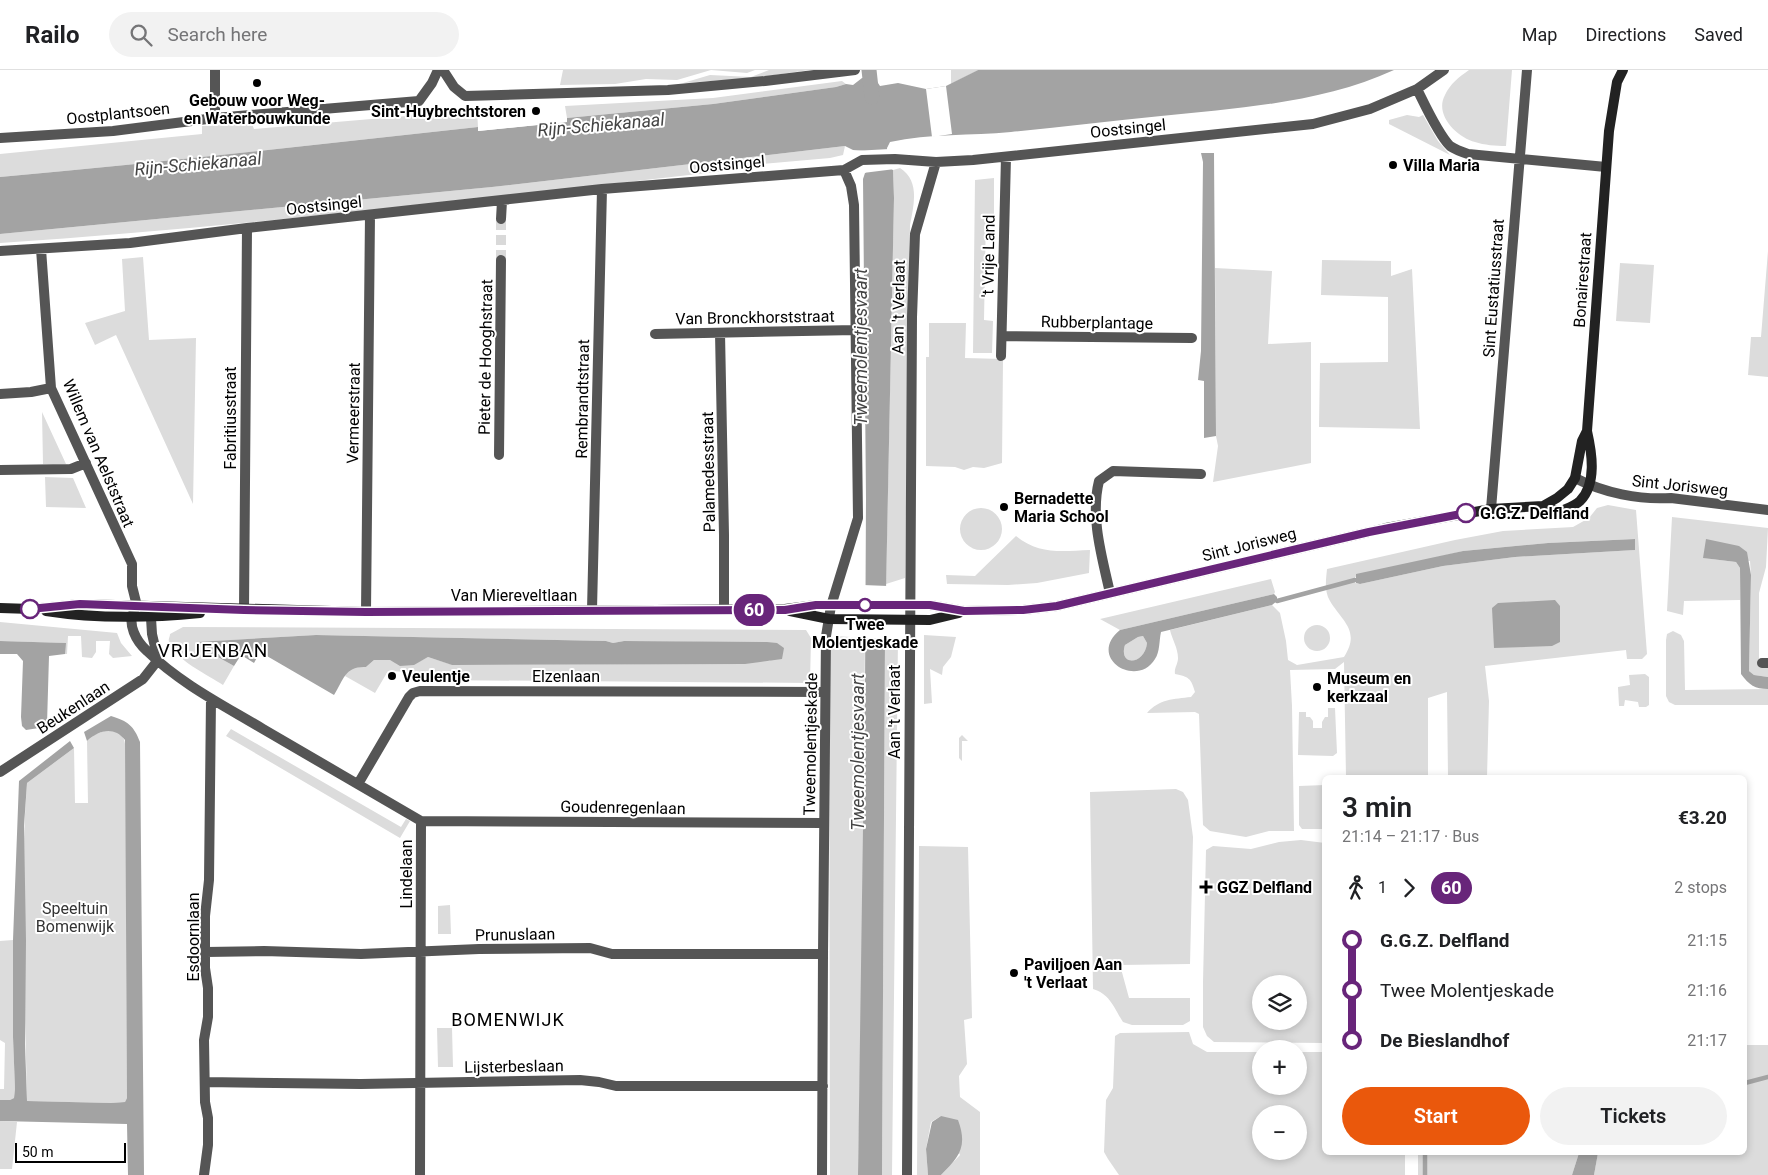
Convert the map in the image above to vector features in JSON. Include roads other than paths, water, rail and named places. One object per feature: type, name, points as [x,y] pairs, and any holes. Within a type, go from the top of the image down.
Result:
[{"type":"main road","name":"Bonairestraat","points":[[1590,486],[1592,450],[1587,431],[1608,131],[1617,82],[1623,70]]},
{"type":"main road","name":"Bonairestraat","points":[[1575,478],[1582,441],[1587,431]]},
{"type":"main road","name":"Sint Jorisweg","points":[[1543,506],[1568,489],[1575,478]]},
{"type":"main road","name":"Sint Jorisweg","points":[[895,606],[930,605],[964,611],[1023,610],[1057,606],[1377,530],[1492,509],[1543,506],[1558,512],[1579,502],[1590,486]]},
{"type":"main road","name":"Van Miereveltlaan","points":[[30,609],[80,604],[366,612],[785,610],[816,605],[895,606]]},
{"type":"main road","name":"Van Miereveltlaan","points":[[0,608],[30,609],[74,616],[151,618],[244,610]]},
{"type":"main road","name":"Van Miereveltlaan","points":[[785,610],[829,619],[894,619]]},
{"type":"main road","name":"Sint Jorisweg","points":[[894,619],[930,620],[964,611]]},
{"type":"street","points":[[215,118],[216,70]]},
{"type":"street","name":"Oostplantsoen","points":[[0,138],[113,131],[215,118],[419,101],[432,83],[438,70]]},
{"type":"street","points":[[443,70],[454,87],[465,96],[668,90],[855,70]]},
{"type":"street","name":"Oostsingel","points":[[0,252],[130,243],[247,228],[602,189],[844,170],[862,160],[895,159],[936,162],[1006,157],[1313,124],[1370,108],[1417,89],[1444,70]]},
{"type":"street","name":"Sint Eustatiusstraat","points":[[1492,509],[1518,158],[1527,70]]},
{"type":"street","points":[[1417,89],[1435,124],[1449,145],[1458,151],[1468,154],[1606,167]]},
{"type":"street","name":"'t Vrije Land","points":[[1001,356],[1006,157]]},
{"type":"street","name":"Aan 't Verlaat","points":[[907,1175],[912,317],[915,234],[936,162]]},
{"type":"street","name":"Tweemolentjeskade","points":[[822,1175],[822,954],[826,636],[831,606],[858,518],[854,206],[851,186],[844,170]]},
{"type":"street","name":"Rembrandtstraat","points":[[592,610],[602,189]]},
{"type":"street","points":[[501,219],[502,201]]},
{"type":"street","name":"Vermeerstraat","points":[[366,612],[370,215]]},
{"type":"street","name":"Fabritiusstraat","points":[[244,610],[247,228]]},
{"type":"street","name":"Willem van Aelststraat","points":[[41,249],[51,388],[132,564],[132,586],[137,606]]},
{"type":"street","name":"Pieter de Hooghstraat","points":[[499,455],[501,260]]},
{"type":"street","name":"Van Bronckhorststraat","points":[[654,334],[856,330]]},
{"type":"street","name":"Palamedesstraat","points":[[720,333],[724,610]]},
{"type":"street","name":"Rubberplantage","points":[[1002,336],[1192,338]]},
{"type":"street","points":[[0,394],[31,392],[51,388]]},
{"type":"street","points":[[0,470],[71,469],[86,464]]},
{"type":"street","points":[[1110,593],[1101,556],[1096,513],[1096,491],[1099,481],[1112,471],[1201,474]]},
{"type":"street","name":"Sint Jorisweg","points":[[1575,478],[1590,486],[1610,492],[1658,499],[1671,498],[1768,510]]},
{"type":"street","points":[[131,617],[137,606],[151,618],[152,634],[158,660]]},
{"type":"street","name":"Lindelaan","points":[[131,617],[134,635],[145,650],[175,675],[211,699],[421,821],[420,1175]]},
{"type":"street","name":"Beukenlaan","points":[[0,772],[143,679],[158,660]]},
{"type":"street","name":"Elzenlaan","points":[[358,784],[409,697],[413,693],[420,691],[825,692]]},
{"type":"street","name":"Esdoornlaan","points":[[204,1175],[208,1145],[204,1040],[208,1007],[205,968],[205,916],[209,880],[211,699]]},
{"type":"street","name":"Goudenregenlaan","points":[[421,821],[824,823]]},
{"type":"street","name":"Prunuslaan","points":[[206,952],[264,951],[360,954],[479,949],[590,948],[612,954],[822,954]]},
{"type":"street","name":"Lijsterbeslaan","points":[[205,1082],[361,1084],[580,1080],[616,1086],[823,1086]]},
{"type":"water","name":"Rijn-Schiekanaal","points":[[978,70],[1394,70],[1338,90],[1250,107],[1011,132],[920,137],[890,142],[887,148],[888,167],[893,170],[894,198],[885,639],[882,1175],[858,1175],[866,499],[863,179],[865,173],[871,168],[865,151],[853,150],[845,146],[492,187],[0,234],[0,177],[180,160],[478,127],[478,131],[567,122],[567,118],[713,104],[846,84],[853,85],[862,78],[874,77],[880,86],[898,83],[926,89],[946,86]]},
{"type":"water","points":[[1201,153],[1214,153],[1216,436],[1204,438],[1204,381],[1198,380],[1201,351],[1203,162]]},
{"type":"water","points":[[1635,539],[1635,550],[1515,557],[1443,566],[1360,584],[1356,583],[1356,574],[1463,551],[1548,543]]},
{"type":"water","points":[[1706,539],[1739,546],[1747,552],[1751,575],[1749,671],[1754,675],[1768,677],[1768,689],[1753,686],[1741,674],[1740,568],[1736,562],[1703,558]]},
{"type":"water","points":[[1274,594],[1277,597],[1277,601],[1272,605],[1161,632],[1157,656],[1147,668],[1137,671],[1127,670],[1118,666],[1111,659],[1109,651],[1111,641],[1120,630]],"holes":[[[1143,636],[1147,643],[1142,656],[1133,660],[1128,660],[1125,657],[1125,645]]]},
{"type":"water","points":[[1555,600],[1560,606],[1560,642],[1552,646],[1494,648],[1492,608],[1498,603]]},
{"type":"water","points":[[316,635],[606,641],[613,643],[624,641],[767,642],[777,643],[784,648],[782,659],[745,664],[452,665],[428,657],[414,665],[400,666],[390,660],[374,660],[366,667],[359,667],[349,671],[334,695],[260,652],[254,663],[241,655],[234,666],[216,656],[201,654],[196,642]]},
{"type":"water","points":[[0,641],[66,643],[65,654],[49,656],[47,724],[39,728],[26,730],[22,726],[23,661],[17,654],[0,654]]},
{"type":"water","points":[[111,716],[130,725],[140,742],[144,1175],[128,1175],[127,1124],[0,1121],[0,1100],[14,1098],[15,1089],[13,940],[19,781],[70,741],[74,748],[27,783],[24,826],[27,1101],[111,1103],[125,1102],[127,1098],[125,740],[116,733],[106,731],[96,734],[87,741],[84,732]]},
{"type":"water","points":[[941,1116],[958,1120],[961,1129],[962,1145],[953,1163],[941,1175],[928,1175],[926,1149],[932,1122]]},
{"type":"water","points":[[1578,1155],[1598,1155],[1594,1175],[1572,1175]]},
{"type":"waterway","points":[[869,70],[872,97]]},
{"type":"waterway","points":[[1277,601],[1355,580]]},
{"type":"waterway","points":[[1747,1082],[1768,1077]]},
{"type":"waterway","points":[[1425,1155],[1425,1175]]},
{"type":"tunnel","points":[[501,219],[501,260]]},
{"type":"place","name":"Gebouw voor Weg- en Waterbouwkunde","points":[[257,83]]},
{"type":"place","name":"Sint-Huybrechtstoren","points":[[536,111]]},
{"type":"place","name":"Villa Maria","points":[[1393,165]]},
{"type":"place","name":"Bernadette Maria School","points":[[1004,507]]},
{"type":"place","name":"G.G.Z. Delfland","points":[[1466,513]]},
{"type":"place","name":"Twee Molentjeskade","points":[[865,605]]},
{"type":"place","name":"Veulentje","points":[[392,676]]},
{"type":"place","name":"Museum en kerkzaal","points":[[1317,687]]},
{"type":"place","name":"GGZ Delfland","points":[[1206,887]]},
{"type":"place","name":"Paviljoen Aan 't Verlaat","points":[[1014,973]]},
{"type":"district","name":"VRIJENBAN","points":[[213,650]]},
{"type":"district","name":"BOMENWIJK","points":[[508,1020]]},
{"type":"water label","name":"Tweemolentjesvaart","points":[[861,347]]},
{"type":"water label","name":"Tweemolentjesvaart","points":[[858,752]]},
{"type":"park label","name":"Speeltuin Bomenwijk","points":[[75,917]]}]
